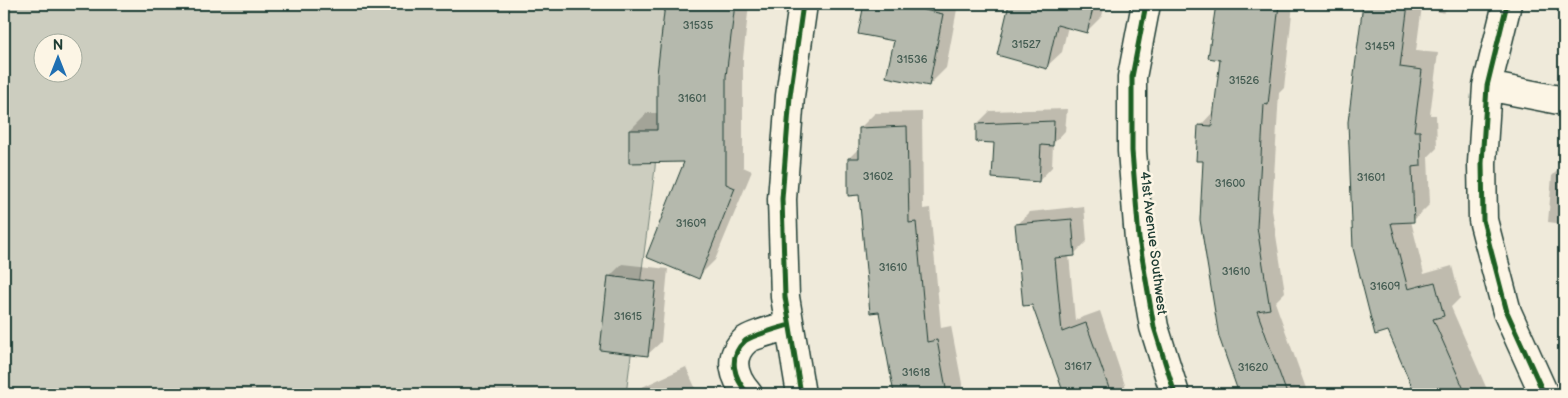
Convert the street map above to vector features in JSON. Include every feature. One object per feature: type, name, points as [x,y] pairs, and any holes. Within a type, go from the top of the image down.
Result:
[{"type":"street","points":[[799,394],[785,297],[782,199],[790,96],[804,4]]},
{"type":"street","name":"41st Avenue Southwest","points":[[1146,4],[1132,77],[1132,151],[1140,239],[1154,327],[1175,394]]},
{"type":"street","points":[[1507,4],[1487,86],[1482,163],[1483,220],[1507,312],[1544,394]]},
{"type":"street","points":[[1487,86],[1564,101]]},
{"type":"street","points":[[748,394],[741,386],[734,369],[734,357],[745,340],[790,325]]},
{"type":"shaded area","points":[[4,4],[665,4],[655,168],[626,394],[4,394]]},
{"type":"building","points":[[665,4],[735,4],[726,76],[726,184],[735,188],[699,279],[646,257],[684,162],[629,163],[629,130],[657,130],[657,74]]},
{"type":"building","points":[[864,4],[896,4],[943,14],[929,86],[886,77],[894,41],[858,34]]},
{"type":"building","points":[[1009,4],[1094,4],[1087,33],[1057,25],[1047,69],[997,55]]},
{"type":"building","points":[[1216,4],[1279,4],[1268,105],[1264,104],[1257,227],[1270,309],[1257,311],[1287,394],[1239,394],[1219,337],[1200,220],[1203,161],[1196,161],[1198,125],[1212,126],[1220,60],[1208,58]]},
{"type":"building","points":[[1363,4],[1408,4],[1400,67],[1422,70],[1414,131],[1420,131],[1421,166],[1412,167],[1414,222],[1391,223],[1408,289],[1435,282],[1444,316],[1433,319],[1466,394],[1415,394],[1388,331],[1375,335],[1353,248],[1348,122]]},
{"type":"building","points":[[1054,121],[1053,146],[1041,145],[1039,182],[992,178],[994,143],[976,142],[976,124]]},
{"type":"building","points":[[907,126],[909,223],[916,222],[927,342],[937,340],[947,394],[894,394],[879,312],[870,313],[859,195],[848,196],[848,158],[859,158],[859,128]]},
{"type":"building","points":[[1072,219],[1075,256],[1055,258],[1062,332],[1086,323],[1111,394],[1064,394],[1032,305],[1023,306],[1015,224]]},
{"type":"building","points":[[608,276],[656,282],[648,356],[600,350]]},
{"type":"cycle path","points":[[801,394],[785,297],[782,199],[790,96],[803,4]]},
{"type":"cycle path","points":[[1146,4],[1132,77],[1132,151],[1139,239],[1154,327],[1175,394]]},
{"type":"cycle path","points":[[1507,4],[1487,86],[1482,163],[1483,220],[1507,312],[1544,394]]},
{"type":"cycle path","points":[[748,394],[739,381],[734,368],[734,361],[739,347],[753,337],[789,325]]}]
